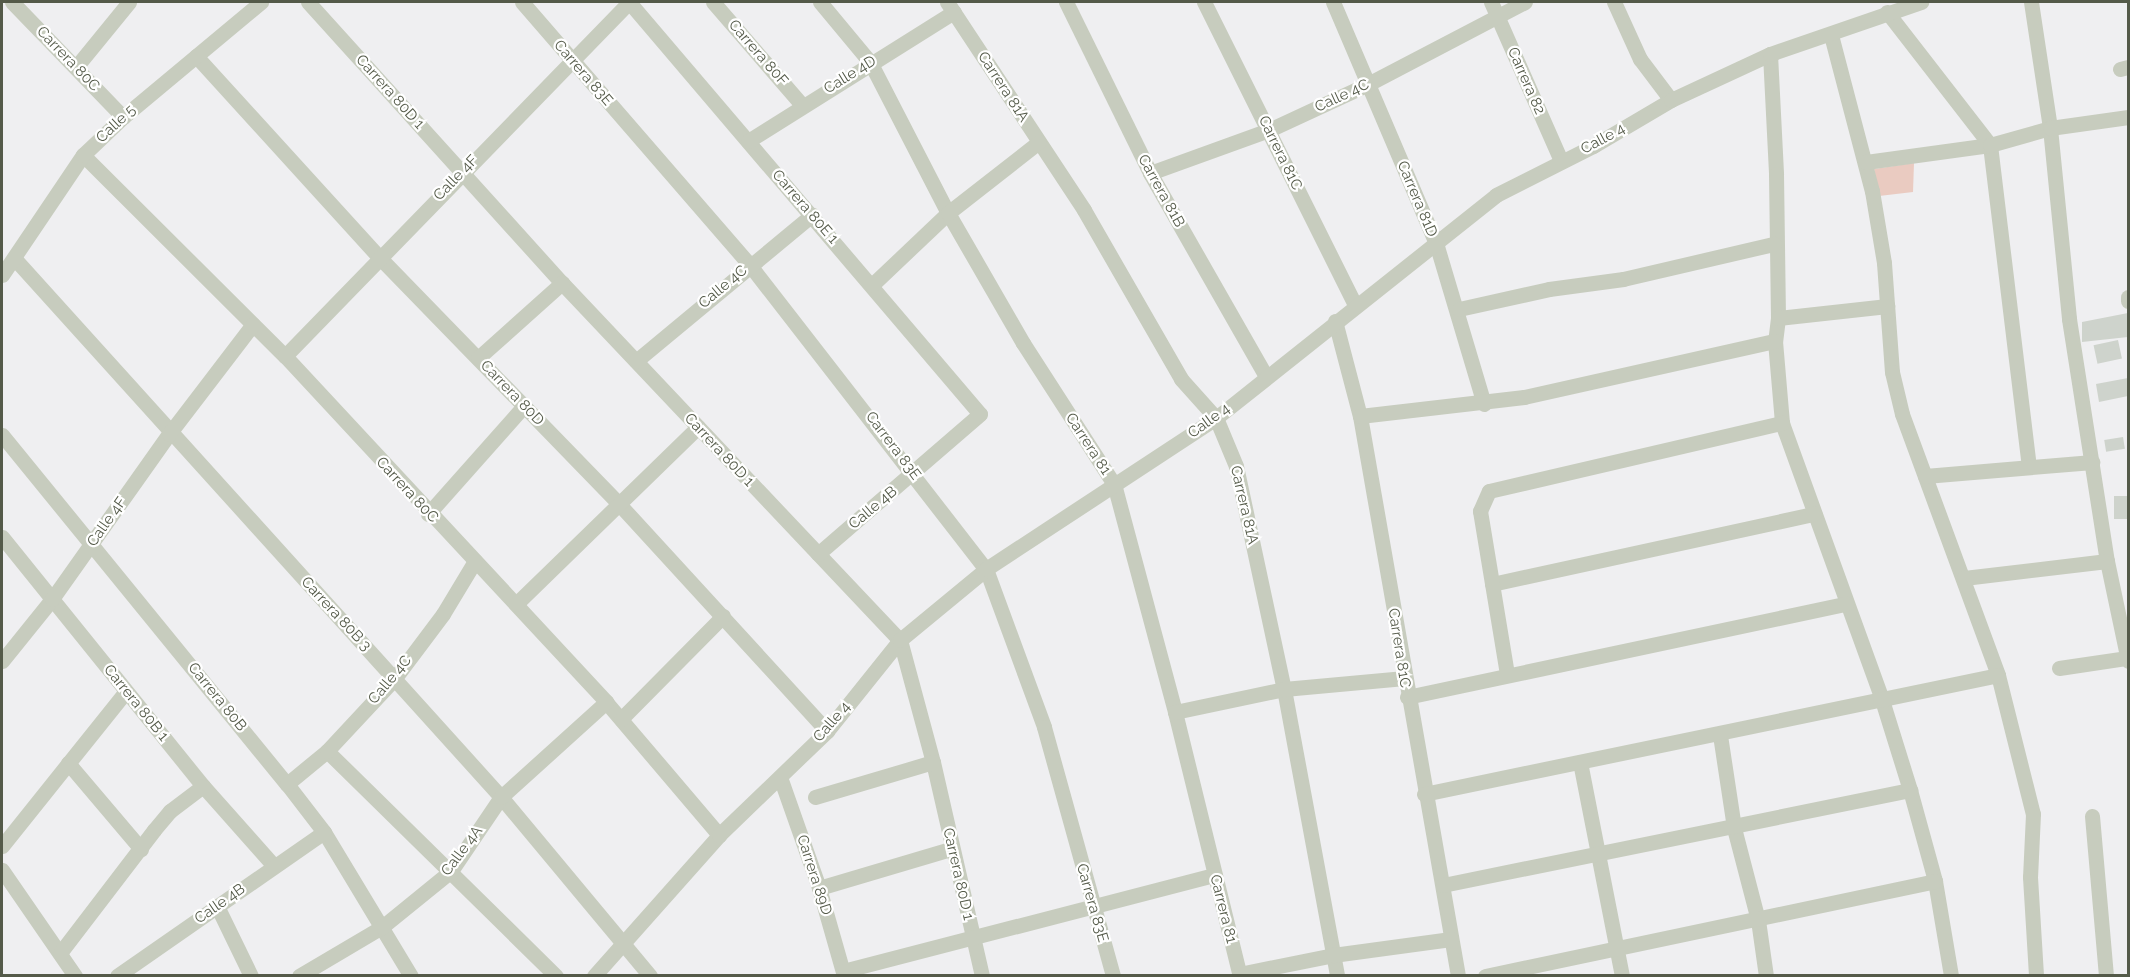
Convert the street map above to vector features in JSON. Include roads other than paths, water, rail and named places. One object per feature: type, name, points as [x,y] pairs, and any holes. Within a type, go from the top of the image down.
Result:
[{"type":"street","name":"Carrera 80C","points":[[12,2],[123,117]]},
{"type":"street","points":[[76,67],[129,2]]},
{"type":"street","name":"Calle 5","points":[[2,275],[83,155],[123,117],[261,2]]},
{"type":"street","name":"Carrera 80D 1","points":[[308,2],[562,283],[900,640],[933,762],[951,849],[982,975]]},
{"type":"street","name":"Carrera 83E","points":[[522,2],[750,264],[986,569],[1044,727],[1113,975]]},
{"type":"street","name":"Calle 4F","points":[[285,356],[462,171],[629,2]]},
{"type":"street","name":"Carrera 80E 1","points":[[629,2],[980,414]]},
{"type":"street","name":"Carrera 80F","points":[[713,2],[802,105]]},
{"type":"street","name":"Carrera 81","points":[[820,2],[870,62],[948,213],[1023,343],[1114,484],[1175,712],[1239,974]]},
{"type":"street","name":"Carrera 81B","points":[[1066,2],[1150,173],[1265,375]]},
{"type":"street","name":"Carrera 81C","points":[[1204,2],[1355,305]]},
{"type":"street","name":"Carrera 81D","points":[[1333,2],[1436,243],[1459,309],[1484,404]]},
{"type":"street","name":"Carrera 82","points":[[1491,2],[1561,161]]},
{"type":"street","name":"Calle 4C","points":[[1150,173],[1269,130],[1368,84],[1525,2]]},
{"type":"street","points":[[1614,2],[1640,58],[1671,100]]},
{"type":"street","name":"Calle 4","points":[[594,975],[720,835],[827,731],[900,640],[986,569],[1216,418],[1265,375],[1496,195],[1671,100],[1770,54],[1831,35],[1887,12],[1921,2]]},
{"type":"street","points":[[2031,2],[2050,128],[2069,319],[2108,561],[2121,597],[2128,659],[2059,668]]},
{"type":"street","name":"Calle 4D","points":[[748,141],[950,7]]},
{"type":"street","name":"Carrera 81A","points":[[950,7],[1084,210],[1181,379],[1216,418],[1236,466],[1284,689],[1337,975]]},
{"type":"street","points":[[1887,12],[1990,145],[2029,465]]},
{"type":"street","points":[[1831,35],[1866,162],[1884,263],[1892,372],[1902,414],[1998,675],[2033,814],[2030,877],[2036,975]]},
{"type":"street","points":[[1770,54],[1776,174],[1774,244],[1778,318],[1775,341],[1782,423],[1882,700],[1910,790],[1935,881],[1951,975]]},
{"type":"street","name":"Carrera 80D","points":[[196,56],[380,258],[619,504],[827,731]]},
{"type":"street","points":[[1866,162],[1990,145],[2050,128],[2128,117]]},
{"type":"street","points":[[872,285],[948,213],[1039,142]]},
{"type":"street","name":"Carrera 80C","points":[[83,155],[285,356],[428,514],[516,604],[606,702],[720,835]]},
{"type":"street","name":"Calle 4C","points":[[636,361],[750,264],[812,215]]},
{"type":"street","points":[[1459,309],[1549,289],[1623,279],[1774,244]]},
{"type":"street","name":"Carrera 80B 3","points":[[14,258],[169,434],[501,796],[650,975]]},
{"type":"street","points":[[478,358],[562,283]]},
{"type":"street","points":[[1778,318],[1887,306]]},
{"type":"street","name":"Carrera 81C","points":[[1335,321],[1360,416],[1424,794],[1443,885],[1458,975]]},
{"type":"street","name":"Calle 4F","points":[[2,661],[93,544],[169,434],[253,324]]},
{"type":"street","points":[[1360,416],[1484,404],[1775,341]]},
{"type":"street","points":[[428,514],[524,406]]},
{"type":"street","name":"Calle 4B","points":[[818,554],[914,474],[980,414]]},
{"type":"street","points":[[1508,674],[1480,511],[1489,491],[1782,423]]},
{"type":"street","points":[[516,604],[698,427]]},
{"type":"street","name":"Carrera 80B","points":[[2,435],[93,544],[324,832],[411,975]]},
{"type":"street","points":[[1925,476],[2029,465],[2092,462]]},
{"type":"street","points":[[1492,584],[1814,514]]},
{"type":"street","name":"Carrera 80B 1","points":[[2,537],[203,786],[274,866]]},
{"type":"street","name":"Calle 4C","points":[[287,784],[327,751],[395,678],[443,614],[475,561]]},
{"type":"street","points":[[1964,578],[2108,561]]},
{"type":"street","points":[[1407,697],[1846,604]]},
{"type":"street","points":[[621,719],[723,616]]},
{"type":"street","points":[[1424,794],[1720,735],[1998,675]]},
{"type":"street","points":[[1175,712],[1284,689],[1404,678]]},
{"type":"street","points":[[2,846],[126,691]]},
{"type":"street","name":"Calle 4A","points":[[299,975],[382,927],[450,871],[501,796],[606,702]]},
{"type":"street","points":[[1720,735],[1734,828],[1758,920],[1766,975]]},
{"type":"street","points":[[327,751],[556,975]]},
{"type":"street","points":[[815,797],[933,762]]},
{"type":"street","points":[[1580,762],[1622,975]]},
{"type":"street","points":[[68,763],[141,849]]},
{"type":"street","name":"Carrera 89D","points":[[780,777],[819,888],[843,973]]},
{"type":"street","points":[[60,953],[170,811],[203,786]]},
{"type":"street","points":[[1443,885],[1599,856],[1910,790]]},
{"type":"street","points":[[2092,816],[2106,975]]},
{"type":"street","name":"Calle 4B","points":[[117,975],[324,832]]},
{"type":"street","points":[[819,888],[951,849]]},
{"type":"street","points":[[2,870],[75,975]]},
{"type":"street","points":[[843,973],[972,935],[1094,907],[1215,875]]},
{"type":"street","points":[[1485,975],[1758,920],[1935,881]]},
{"type":"street","points":[[217,906],[251,975]]},
{"type":"street","points":[[1239,974],[1333,955],[1451,939]]}]
